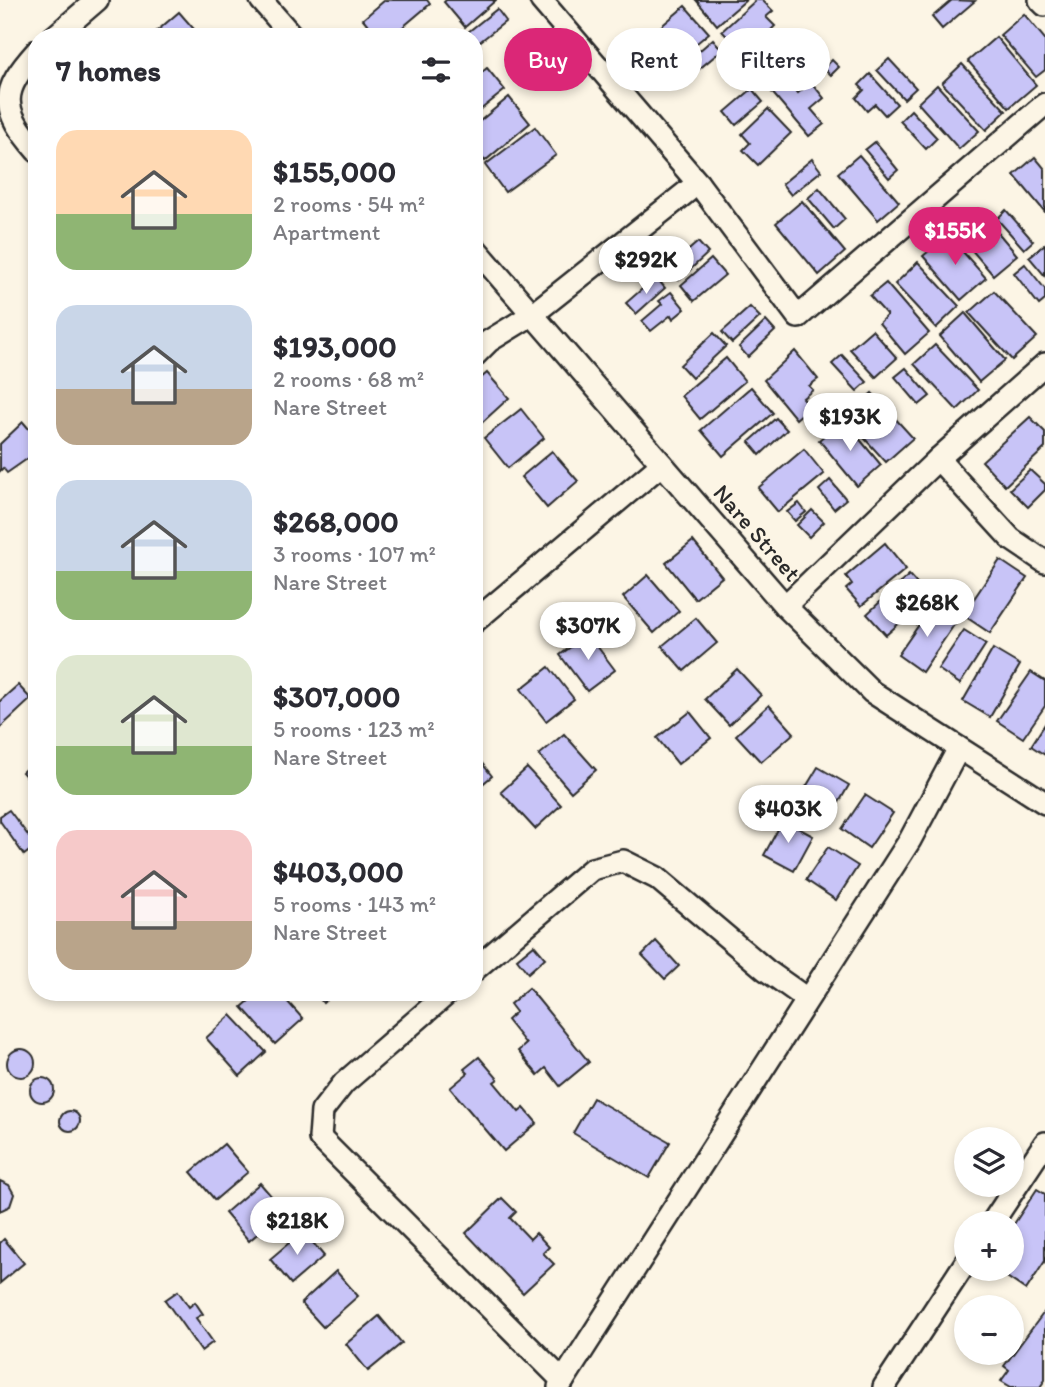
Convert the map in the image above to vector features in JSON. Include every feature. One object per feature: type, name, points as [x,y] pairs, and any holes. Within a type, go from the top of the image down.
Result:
[{"type":"street","points":[[64,28],[97,0]]},
{"type":"street","points":[[261,0],[285,28]]},
{"type":"street","points":[[541,0],[698,183],[798,317],[1045,104]]},
{"type":"street","points":[[1041,0],[1045,5]]},
{"type":"street","points":[[28,60],[6,82],[3,102],[15,126],[28,141]]},
{"type":"street","points":[[483,347],[533,314],[698,183]]},
{"type":"street","name":"Nare Street","points":[[483,257],[785,606],[872,692],[1045,803]]},
{"type":"street","points":[[785,606],[937,459],[1045,364]]},
{"type":"street","points":[[937,459],[1011,539],[1045,562]]},
{"type":"street","points":[[483,614],[662,464]]},
{"type":"street","points":[[439,1001],[344,1083],[322,1111],[320,1138],[561,1384],[910,840],[959,748]]},
{"type":"street","points":[[483,962],[592,869],[623,861],[657,878],[766,970],[807,999]]},
{"type":"street","points":[[1000,1211],[1045,1143]]},
{"type":"street","points":[[884,1387],[954,1280]]},
{"type":"building","points":[[385,0],[427,0],[430,4],[402,28],[370,28],[363,19]]},
{"type":"building","points":[[496,0],[465,27],[444,2]]},
{"type":"building","points":[[696,0],[746,0],[717,25]]},
{"type":"building","points":[[756,0],[762,0],[773,11],[766,17],[775,26],[773,28],[725,28]]},
{"type":"building","points":[[952,0],[975,1],[942,29],[932,17]]},
{"type":"building","points":[[685,6],[709,33],[702,39],[702,28],[659,28]]},
{"type":"building","points":[[497,9],[506,21],[483,39],[483,28],[473,28]]},
{"type":"building","points":[[179,12],[193,28],[160,28]]},
{"type":"building","points":[[1024,14],[1045,39],[1045,70],[1036,77],[1000,35]]},
{"type":"building","points":[[996,37],[1036,85],[1009,108],[968,61]]},
{"type":"building","points":[[713,39],[716,43],[716,55],[702,67],[702,48]]},
{"type":"building","points":[[889,59],[916,88],[904,99],[877,70]]},
{"type":"building","points":[[832,60],[839,67],[831,75],[830,74]]},
{"type":"building","points":[[962,64],[1006,111],[986,130],[942,83]]},
{"type":"building","points":[[487,68],[504,91],[483,108],[483,71]]},
{"type":"building","points":[[870,74],[897,104],[885,115],[875,104],[867,111],[856,98],[864,90],[859,85]]},
{"type":"building","points":[[937,85],[979,131],[959,149],[918,103]]},
{"type":"building","points":[[750,91],[754,91],[763,102],[736,125],[725,112]]},
{"type":"building","points":[[771,91],[818,91],[824,98],[811,109],[824,124],[809,136]]},
{"type":"building","points":[[509,97],[530,123],[485,161],[483,119]]},
{"type":"building","points":[[768,109],[791,133],[758,165],[743,150],[750,143],[742,134]]},
{"type":"building","points":[[911,110],[937,138],[926,149],[900,121]]},
{"type":"building","points":[[535,127],[556,155],[505,192],[485,165]]},
{"type":"building","points":[[875,142],[898,170],[889,178],[865,150]]},
{"type":"building","points":[[859,155],[899,202],[878,220],[838,173]]},
{"type":"building","points":[[1035,157],[1045,169],[1045,212],[1014,175]]},
{"type":"building","points":[[812,159],[821,171],[791,195],[782,184]]},
{"type":"building","points":[[819,188],[845,219],[834,229],[808,198]]},
{"type":"building","points":[[802,201],[845,252],[819,275],[776,223]]},
{"type":"building","points":[[978,209],[1017,255],[993,275],[954,229]]},
{"type":"building","points":[[1006,210],[1033,241],[1024,249],[997,219]]},
{"type":"building","points":[[948,235],[986,278],[961,300],[923,256]]},
{"type":"building","points":[[698,242],[708,253],[679,280],[668,268]]},
{"type":"building","points":[[1045,244],[1045,276],[1029,257]]},
{"type":"building","points":[[711,259],[725,275],[694,301],[681,285]]},
{"type":"building","points":[[918,262],[959,306],[936,328],[895,284]]},
{"type":"building","points":[[1025,264],[1045,289],[1045,300],[1039,305],[1014,273]]},
{"type":"building","points":[[656,277],[665,288],[636,314],[626,303]]},
{"type":"building","points":[[886,283],[929,333],[905,354],[879,323],[887,315],[870,296]]},
{"type":"building","points":[[994,291],[1037,337],[1012,360],[969,313]]},
{"type":"building","points":[[671,292],[685,309],[673,319],[671,315],[651,331],[642,321],[662,304],[659,301]]},
{"type":"building","points":[[750,307],[760,317],[732,343],[722,332]]},
{"type":"building","points":[[965,313],[1005,360],[979,382],[940,336]]},
{"type":"building","points":[[766,321],[775,331],[748,357],[739,347]]},
{"type":"building","points":[[872,330],[897,358],[876,377],[850,349]]},
{"type":"building","points":[[714,333],[726,346],[692,378],[680,365]]},
{"type":"building","points":[[935,345],[978,390],[957,410],[914,364]]},
{"type":"building","points":[[795,351],[818,379],[809,386],[813,390],[803,398],[810,407],[796,419],[764,380]]},
{"type":"building","points":[[842,355],[867,382],[857,391],[832,364]]},
{"type":"building","points":[[726,358],[745,381],[700,419],[681,396]]},
{"type":"building","points":[[906,368],[930,396],[919,405],[895,377]]},
{"type":"building","points":[[487,373],[509,398],[483,422],[483,376]]},
{"type":"building","points":[[751,387],[773,413],[723,456],[701,430]]},
{"type":"building","points":[[872,393],[913,438],[886,462],[845,417]]},
{"type":"building","points":[[521,409],[544,438],[508,468],[484,438]]},
{"type":"building","points":[[1030,417],[1045,432],[1045,448],[1005,486],[982,461]]},
{"type":"building","points":[[776,418],[787,430],[760,455],[749,442]]},
{"type":"building","points":[[843,419],[881,465],[857,486],[819,440]]},
{"type":"building","points":[[23,422],[28,428],[28,458],[7,473],[3,468],[0,471],[0,444]]},
{"type":"building","points":[[804,449],[824,474],[778,512],[758,488]]},
{"type":"building","points":[[552,451],[578,481],[547,508],[521,477]]},
{"type":"building","points":[[1030,470],[1045,484],[1045,490],[1028,507],[1010,489]]},
{"type":"building","points":[[830,480],[846,499],[834,509],[819,490]]},
{"type":"building","points":[[799,503],[806,512],[795,521],[787,512]]},
{"type":"building","points":[[812,510],[824,522],[809,537],[797,525]]},
{"type":"building","points":[[693,541],[722,577],[695,599],[666,563]]},
{"type":"building","points":[[885,543],[906,569],[861,606],[846,589],[852,584],[846,576]]},
{"type":"building","points":[[1000,560],[1027,578],[990,633],[963,615]]},
{"type":"building","points":[[648,575],[679,611],[654,633],[623,597]]},
{"type":"building","points":[[909,575],[929,597],[886,635],[867,614]]},
{"type":"building","points":[[932,606],[956,622],[922,672],[898,655]]},
{"type":"building","points":[[696,618],[717,643],[684,671],[662,646]]},
{"type":"building","points":[[964,630],[986,644],[960,684],[938,669]]},
{"type":"building","points":[[588,634],[615,670],[587,691],[560,655]]},
{"type":"building","points":[[993,649],[1020,665],[990,717],[963,701]]},
{"type":"building","points":[[549,667],[574,699],[546,721],[521,689]]},
{"type":"building","points":[[737,669],[761,695],[729,725],[705,699]]},
{"type":"building","points":[[1031,672],[1045,681],[1045,706],[1023,738],[997,721]]},
{"type":"building","points":[[18,685],[28,696],[28,702],[0,728],[0,701]]},
{"type":"building","points":[[769,705],[794,733],[761,762],[736,735]]},
{"type":"building","points":[[690,712],[711,738],[678,764],[657,738]]},
{"type":"building","points":[[1045,724],[1045,755],[1031,746]]},
{"type":"building","points":[[564,734],[596,770],[571,792],[539,755]]},
{"type":"building","points":[[483,764],[492,776],[483,784]]},
{"type":"building","points":[[28,767],[28,779],[22,772]]},
{"type":"building","points":[[818,767],[849,785],[829,820],[797,802]]},
{"type":"building","points":[[527,768],[561,805],[535,829],[501,792]]},
{"type":"building","points":[[865,795],[893,813],[869,848],[842,829]]},
{"type":"building","points":[[9,810],[28,835],[28,852],[24,855],[0,821],[0,816]]},
{"type":"building","points":[[783,820],[813,836],[794,871],[764,855]]},
{"type":"building","points":[[828,847],[858,866],[836,900],[806,880]]},
{"type":"building","points":[[656,941],[679,966],[665,979],[642,955]]},
{"type":"building","points":[[534,945],[545,958],[528,973],[517,959]]},
{"type":"building","points":[[529,988],[589,1062],[560,1086],[546,1068],[538,1075],[518,1051],[526,1044],[507,1020],[516,1012],[510,1004]]},
{"type":"building","points":[[249,1001],[287,1001],[303,1019],[275,1044],[242,1007]]},
{"type":"building","points":[[231,1015],[266,1052],[240,1076],[206,1038]]},
{"type":"building","points":[[21,1049],[31,1053],[35,1063],[31,1073],[21,1077],[11,1073],[7,1063],[11,1053]]},
{"type":"building","points":[[479,1057],[498,1079],[494,1082],[519,1112],[524,1108],[537,1123],[504,1151],[450,1088],[468,1073],[464,1069]]},
{"type":"building","points":[[42,1078],[50,1082],[54,1090],[50,1098],[42,1102],[34,1098],[30,1090],[34,1082]]},
{"type":"building","points":[[593,1098],[670,1142],[649,1178],[573,1133]]},
{"type":"building","points":[[70,1111],[77,1114],[80,1121],[77,1128],[70,1131],[63,1128],[60,1121],[63,1114]]},
{"type":"building","points":[[224,1144],[248,1172],[215,1200],[191,1172]]},
{"type":"building","points":[[0,1181],[9,1185],[14,1194],[10,1206],[0,1211]]},
{"type":"building","points":[[260,1183],[284,1211],[249,1241],[225,1213]]},
{"type":"building","points":[[1037,1189],[1045,1194],[1045,1261],[1026,1290],[1013,1281],[1024,1281],[1023,1211]]},
{"type":"building","points":[[502,1198],[516,1212],[510,1218],[530,1239],[536,1233],[549,1247],[543,1253],[554,1264],[523,1293],[466,1233]]},
{"type":"building","points":[[303,1231],[324,1256],[291,1284],[270,1259]]},
{"type":"building","points":[[4,1239],[24,1263],[0,1283],[0,1243]]},
{"type":"building","points":[[336,1271],[358,1296],[323,1327],[301,1303]]},
{"type":"building","points":[[178,1291],[189,1307],[195,1302],[203,1314],[196,1318],[213,1342],[201,1351],[165,1300]]},
{"type":"building","points":[[1045,1311],[1045,1380],[1040,1387],[1011,1387],[1001,1381],[1009,1370],[1005,1365],[1024,1365],[1024,1339]]},
{"type":"building","points":[[379,1316],[402,1343],[368,1371],[346,1344]]}]
